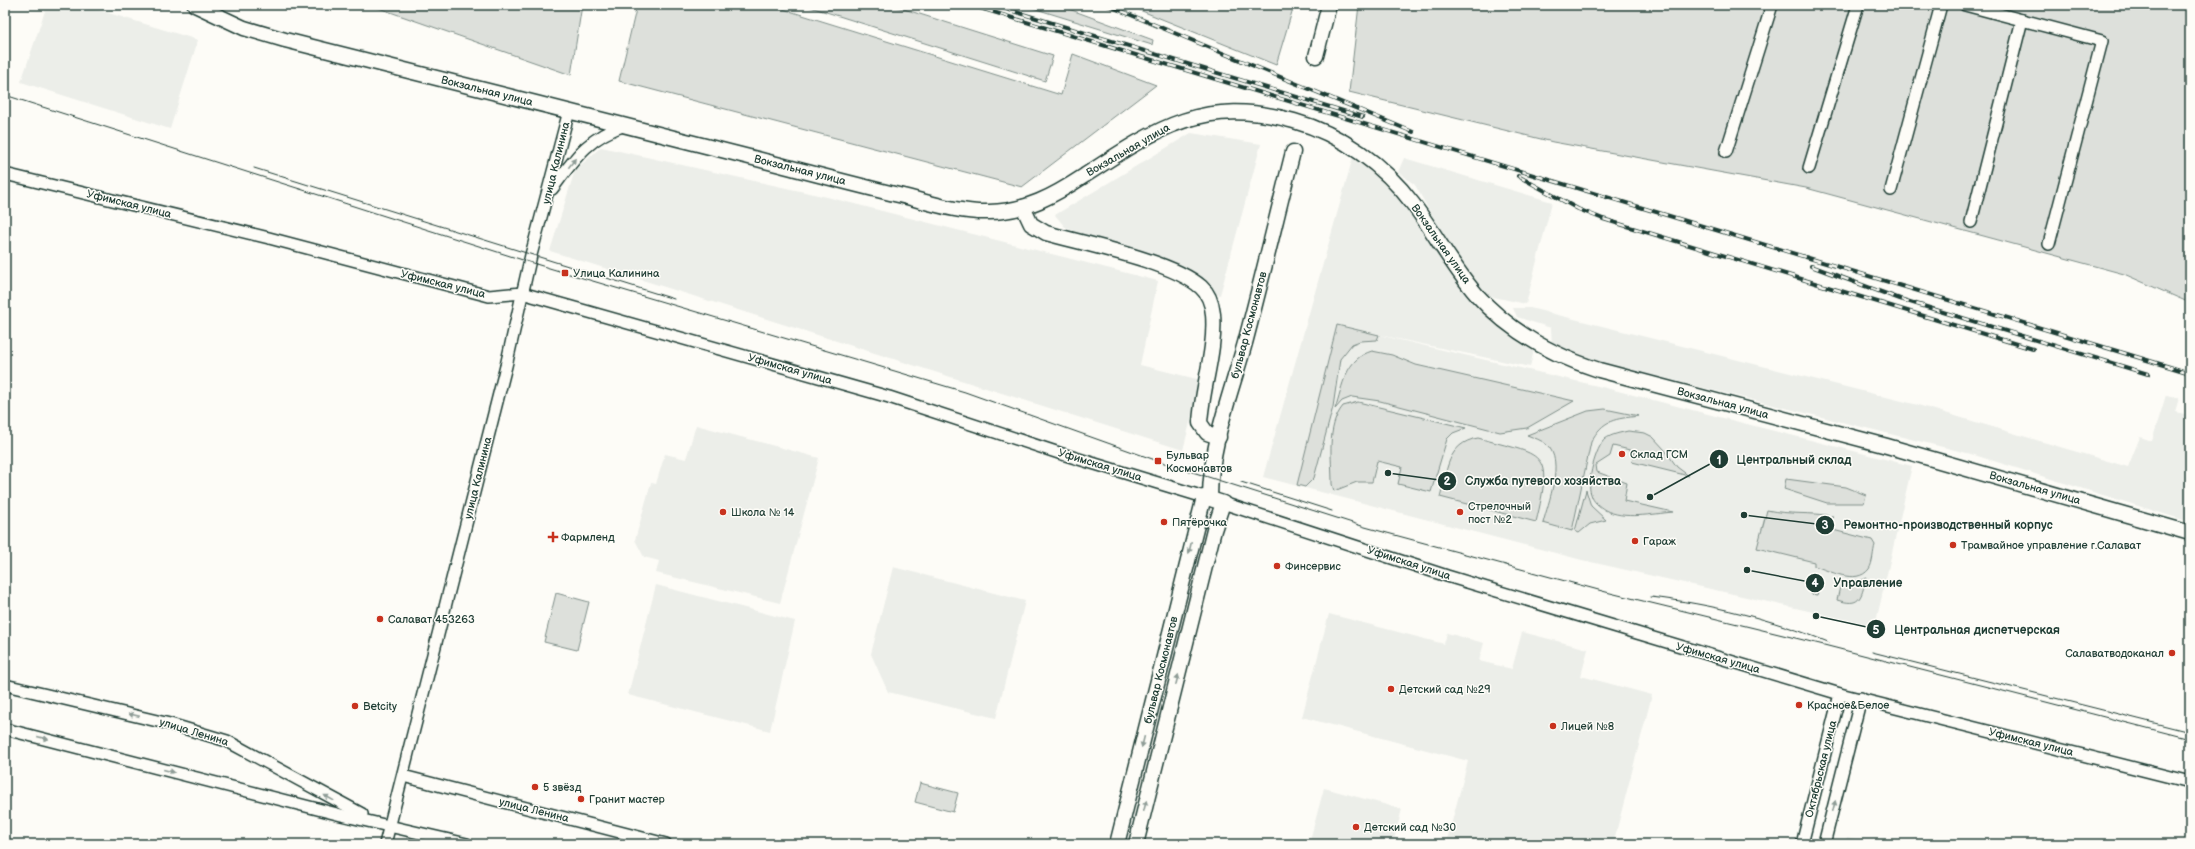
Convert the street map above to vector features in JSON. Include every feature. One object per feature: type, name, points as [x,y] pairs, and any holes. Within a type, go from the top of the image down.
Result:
[{"type":"main road","name":"Вокзальная улица","points":[[195,5],[244,28],[285,40],[950,208],[992,212],[1022,207],[1066,188],[1160,130],[1194,116],[1209,113],[1238,111],[1295,121],[1313,127],[1345,143],[1389,177],[1410,200],[1463,277],[1478,296],[1515,331],[1554,354],[1599,370],[1894,448],[2190,533]]},
{"type":"main road","points":[[1316,56],[1329,5]]},
{"type":"main road","name":"бульвар Космонавтов","points":[[1136,844],[1214,530],[1210,479],[1219,437],[1247,335],[1293,152]]},
{"type":"main road","points":[[1022,207],[1031,224],[1046,234],[1156,264],[1179,274],[1202,287],[1211,302],[1214,326],[1200,423],[1207,433],[1219,437]]},
{"type":"main road","name":"бульвар Космонавтов","points":[[1117,844],[1212,499]]},
{"type":"street","points":[[1726,152],[1772,5]]},
{"type":"street","points":[[1809,168],[1858,5]]},
{"type":"street","points":[[1891,190],[1941,5]]},
{"type":"street","points":[[1965,5],[2102,41],[2049,244]]},
{"type":"street","points":[[1971,222],[2022,20]]},
{"type":"street","name":"улица Калинина","points":[[385,844],[504,373],[522,293],[569,111]]},
{"type":"street","points":[[548,194],[575,158],[596,138],[625,125]]},
{"type":"street","name":"Уфимская улица","points":[[5,174],[269,238],[489,296],[522,293],[889,397],[1059,453],[1212,499],[1454,578],[1840,694],[1861,698],[2190,782]]},
{"type":"street","name":"улица Ленина","points":[[5,685],[170,724],[227,741],[352,810],[390,825]]},
{"type":"street","name":"Октябрьская улица","points":[[1802,844],[1840,694]]},
{"type":"street","name":"Октябрьская улица","points":[[1824,844],[1861,698]]},
{"type":"street","name":"улица Ленина","points":[[5,729],[299,804],[467,844]]},
{"type":"street","name":"улица Ленина","points":[[403,776],[666,844]]},
{"type":"shaded area","points":[[47,5],[82,5],[198,40],[170,129],[21,82]]},
{"type":"shaded area","points":[[370,5],[582,5],[571,75]]},
{"type":"shaded area","points":[[637,5],[770,5],[1061,95],[1073,54],[1156,85],[1022,187],[619,81]]},
{"type":"shaded area","points":[[804,5],[891,5],[1053,56],[1045,81]]},
{"type":"shaded area","points":[[1023,5],[1058,5],[1153,40],[1152,45]]},
{"type":"shaded area","points":[[1127,5],[1294,5],[1276,65]]},
{"type":"shaded area","points":[[1359,5],[2190,5],[2190,303],[2124,274],[1806,188],[1553,142],[1349,92]]},
{"type":"shaded area","points":[[1191,133],[1261,144],[1220,295],[1195,286],[1178,276],[1181,265],[1099,244],[1065,227],[1055,215]]},
{"type":"shaded area","points":[[601,147],[827,197],[1158,281],[1140,365],[1201,380],[1183,450],[550,251],[575,170]]},
{"type":"shaded area","points":[[1353,157],[1389,182],[1490,316],[1534,350],[1530,367],[1370,333],[1606,388],[1912,466],[1875,626],[1582,560],[1263,477]]},
{"type":"shaded area","points":[[1404,158],[1552,202],[1526,304],[1489,296],[1454,255],[1415,185],[1398,172]]},
{"type":"shaded area","points":[[1513,308],[1530,308],[1918,405],[2128,467],[2140,437],[2152,441],[2166,395],[2179,398],[2175,412],[2190,415],[2190,522],[1971,454],[1570,355],[1552,346],[1551,328],[1517,317]]},
{"type":"shaded area","points":[[1337,325],[1379,335],[1377,340],[1360,341],[1352,344],[1340,359],[1333,407],[1314,478],[1305,487],[1297,485]]},
{"type":"shaded area","points":[[1372,351],[1392,355],[1416,365],[1574,401],[1527,428],[1500,432],[1380,401],[1352,397],[1342,401],[1335,409],[1346,374],[1356,360]]},
{"type":"shaded area","points":[[1358,402],[1466,428],[1453,433],[1447,439],[1431,492],[1398,484],[1402,467],[1377,461],[1372,482],[1357,482],[1334,491],[1332,484],[1331,443],[1334,423],[1343,406]]},
{"type":"shaded area","points":[[1605,409],[1639,416],[1616,419],[1605,424],[1591,442],[1572,531],[1543,523],[1554,482],[1555,461],[1552,452],[1545,443],[1527,435],[1588,411]]},
{"type":"shaded area","name":"Школа № 14","points":[[696,425],[819,458],[780,603],[656,573],[659,561],[644,557],[635,540],[651,483],[656,484],[665,454],[686,459]]},
{"type":"shaded area","points":[[1628,431],[1645,433],[1653,437],[1665,450],[1677,467],[1689,476],[1632,462],[1634,451],[1613,446],[1610,456],[1596,465],[1597,472],[1627,483],[1624,501],[1673,512],[1638,516],[1621,515],[1605,510],[1593,499],[1590,489],[1590,482],[1598,449],[1608,437]]},
{"type":"shaded area","points":[[1478,438],[1517,448],[1530,453],[1538,459],[1543,468],[1544,481],[1536,522],[1440,497],[1447,468],[1454,452],[1468,441]]},
{"type":"shaded area","points":[[1786,479],[1846,487],[1866,495],[1864,503],[1827,503],[1784,489]]},
{"type":"shaded area","points":[[1586,490],[1591,506],[1606,520],[1590,524],[1579,533],[1575,531]]},
{"type":"shaded area","points":[[1767,510],[1833,516],[1829,529],[1872,540],[1875,545],[1869,569],[1864,574],[1850,577],[1814,566],[1814,562],[1757,548]]},
{"type":"shaded area","points":[[893,567],[1025,601],[996,718],[888,692],[871,654]]},
{"type":"shaded area","points":[[1815,578],[1821,579],[1817,595],[1811,594]]},
{"type":"shaded area","points":[[1866,578],[1863,591],[1858,600],[1855,602],[1845,602],[1837,600],[1841,582],[1859,581]]},
{"type":"shaded area","points":[[656,585],[795,621],[770,731],[628,695]]},
{"type":"shaded area","points":[[556,593],[589,602],[577,650],[544,642]]},
{"type":"shaded area","name":"Лицей №8","points":[[1329,614],[1444,644],[1447,633],[1484,643],[1479,661],[1512,669],[1522,632],[1588,649],[1581,676],[1652,695],[1613,844],[1446,844],[1468,761],[1302,717]]},
{"type":"shaded area","points":[[920,783],[958,793],[953,812],[915,802]]},
{"type":"shaded area","name":"Детский сад №30","points":[[1324,788],[1402,809],[1393,844],[1309,844]]},
{"type":"shaded area","points":[[1847,837],[1875,844],[1845,844]]},
{"type":"tram line","points":[[5,95],[529,262],[965,392],[1158,461],[1365,527],[1606,592],[1824,645],[2190,739]]},
{"type":"tram line","points":[[254,168],[674,299]]},
{"type":"tram line","points":[[1241,482],[1332,511]]},
{"type":"tram line","points":[[1651,597],[1719,608],[1785,626],[1828,642]]},
{"type":"tram line","points":[[1872,652],[2190,732]]},
{"type":"railway","points":[[970,5],[2190,373]]},
{"type":"railway","points":[[993,5],[1363,117]]},
{"type":"railway","points":[[1107,5],[1413,132]]},
{"type":"railway","points":[[1518,176],[1578,209],[1603,219],[2033,349]]},
{"type":"railway","points":[[1811,266],[1900,299],[2148,374]]},
{"type":"place","name":"Улица Калинина","points":[[565,273]]},
{"type":"place","name":"Склад ГСМ","points":[[1622,454]]},
{"type":"place","name":"Бульвар Космонавтов","points":[[1158,461]]},
{"type":"place","name":"Служба путевого хозяйства","points":[[1388,473]]},
{"type":"place","name":"Центральный склад","points":[[1650,497]]},
{"type":"place","name":"Школа № 14","points":[[723,512]]},
{"type":"place","name":"Стрелочный пост №2","points":[[1460,512]]},
{"type":"place","name":"Ремонтно-производственный корпус","points":[[1744,515]]},
{"type":"place","name":"Пятёрочка","points":[[1164,522]]},
{"type":"place","name":"Фармленд","points":[[553,537]]},
{"type":"place","name":"Гараж","points":[[1635,541]]},
{"type":"place","name":"Трамвайное управление г.Салават","points":[[1953,545]]},
{"type":"place","name":"Финсервис","points":[[1277,566]]},
{"type":"place","name":"Управление","points":[[1747,570]]},
{"type":"place","name":"Центральная диспетчерская","points":[[1816,616]]},
{"type":"place","name":"Салават 453263","points":[[380,619]]},
{"type":"place","name":"Салаватводоканал","points":[[2172,653]]},
{"type":"place","name":"Детский сад №29","points":[[1391,689]]},
{"type":"place","name":"Красное&Белое","points":[[1799,705]]},
{"type":"place","name":"Betcity","points":[[355,706]]},
{"type":"place","name":"Лицей №8","points":[[1553,726]]},
{"type":"place","name":"5 звёзд","points":[[535,787]]},
{"type":"place","name":"Гранит мастер","points":[[581,799]]},
{"type":"place","name":"Детский сад №30","points":[[1356,827]]}]
